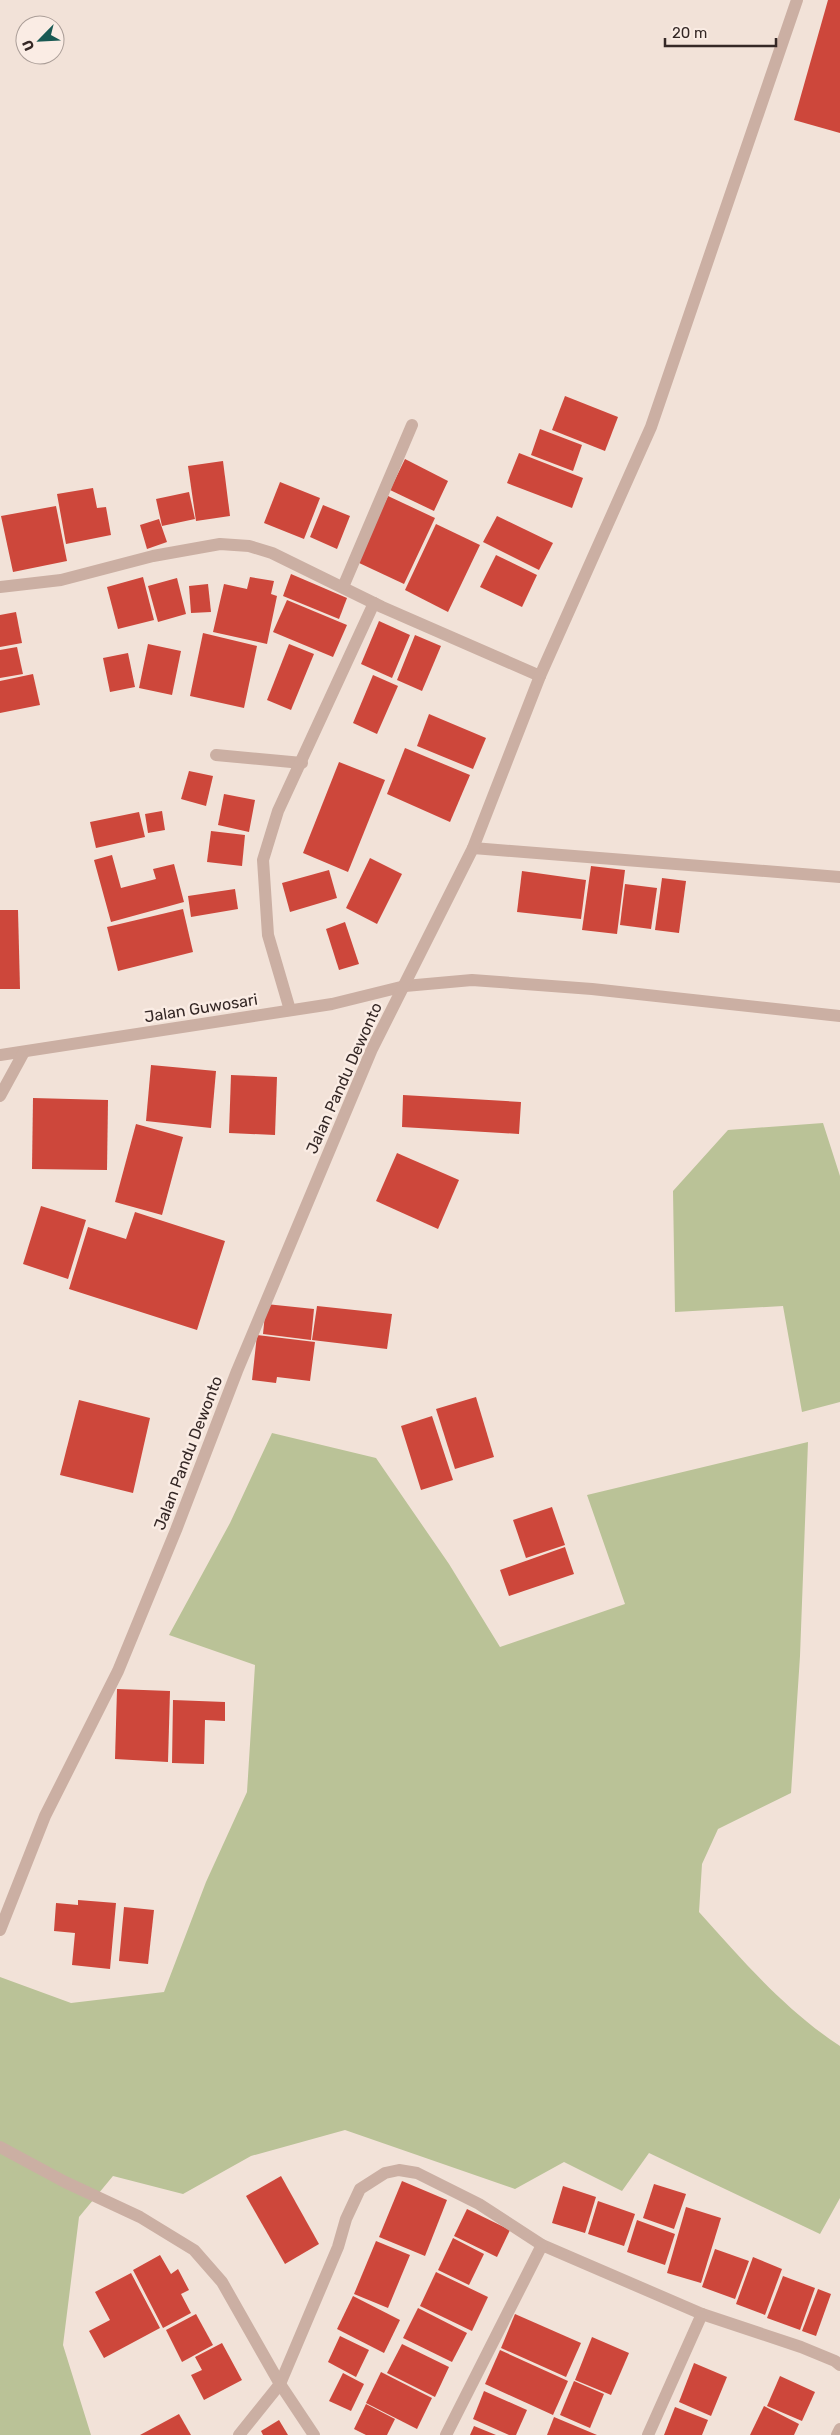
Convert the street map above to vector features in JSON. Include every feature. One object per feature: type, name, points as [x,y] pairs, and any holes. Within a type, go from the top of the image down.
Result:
[{"type":"street","name":"Jalan Pandu Dewonto","points":[[0,1930],[45,1816],[118,1671],[176,1530],[237,1370],[372,1049],[473,848],[540,676],[651,427],[797,0]]},
{"type":"street","points":[[343,587],[412,426]]},
{"type":"street","points":[[0,587],[61,580],[154,556],[220,544],[249,546],[272,553],[374,603],[540,676]]},
{"type":"street","points":[[290,1010],[268,935],[263,860],[278,811],[302,763],[374,603]]},
{"type":"street","points":[[216,755],[302,763]]},
{"type":"street","points":[[473,848],[840,877]]},
{"type":"street","name":"Jalan Guwosari","points":[[0,1055],[332,1004],[405,986],[472,980],[509,982],[840,1016]]},
{"type":"street","points":[[0,1096],[24,1052]]},
{"type":"street","points":[[0,2147],[65,2182],[140,2217],[194,2250],[222,2282],[280,2384],[314,2435]]},
{"type":"street","points":[[239,2435],[280,2384],[338,2247],[353,2201],[360,2188],[385,2173],[399,2170],[417,2173],[479,2204],[542,2245],[702,2314],[801,2347],[840,2365]]},
{"type":"street","points":[[446,2435],[542,2245]]},
{"type":"street","points":[[648,2435],[702,2314]]},
{"type":"street","points":[[837,2435],[840,2430]]},
{"type":"green space","points":[[823,1123],[840,1176],[840,1402],[802,1412],[783,1306],[675,1312],[673,1191],[728,1130]]},
{"type":"green space","points":[[272,1433],[376,1458],[449,1564],[500,1647],[625,1604],[587,1495],[808,1442],[800,1656],[791,1793],[718,1829],[702,1864],[699,1912],[765,1984],[801,2017],[840,2046],[840,2198],[820,2234],[649,2153],[622,2191],[564,2162],[515,2189],[345,2130],[251,2156],[183,2194],[113,2176],[79,2217],[63,2345],[91,2435],[0,2435],[0,1977],[71,2003],[164,1992],[206,1882],[247,1792],[255,1665],[169,1635],[230,1523]]},
{"type":"building","points":[[828,0],[840,0],[840,133],[794,120]]},
{"type":"building","points":[[565,396],[618,417],[605,451],[552,430]]},
{"type":"building","points":[[540,429],[582,445],[573,471],[531,455]]},
{"type":"building","points":[[519,453],[583,478],[572,508],[507,483]]},
{"type":"building","points":[[405,459],[448,481],[434,511],[390,490]]},
{"type":"building","points":[[223,461],[230,516],[196,521],[188,466]]},
{"type":"building","points":[[280,482],[320,498],[304,539],[264,523]]},
{"type":"building","points":[[93,488],[97,508],[106,507],[111,535],[66,544],[57,494]]},
{"type":"building","points":[[189,492],[195,519],[162,526],[156,499]]},
{"type":"building","points":[[388,496],[435,518],[404,584],[357,562]]},
{"type":"building","points":[[323,505],[350,516],[337,549],[310,537]]},
{"type":"building","points":[[56,506],[67,561],[13,572],[1,516]]},
{"type":"building","points":[[497,516],[553,543],[539,570],[483,542]]},
{"type":"building","points":[[159,519],[167,542],[147,549],[140,525]]},
{"type":"building","points":[[436,524],[480,545],[448,612],[405,590]]},
{"type":"building","points":[[496,555],[537,575],[522,607],[480,587]]},
{"type":"building","points":[[291,574],[347,598],[339,619],[283,596]]},
{"type":"building","points":[[143,577],[154,620],[118,629],[107,587]]},
{"type":"building","points":[[250,577],[274,581],[271,594],[277,596],[267,644],[213,632],[224,584],[247,589]]},
{"type":"building","points":[[177,578],[186,614],[158,622],[148,586]]},
{"type":"building","points":[[208,584],[211,612],[191,613],[189,586]]},
{"type":"building","points":[[287,600],[347,625],[333,657],[273,632]]},
{"type":"building","points":[[16,612],[22,643],[0,647],[0,615]]},
{"type":"building","points":[[379,621],[410,635],[392,678],[361,664]]},
{"type":"building","points":[[203,633],[257,646],[244,708],[190,696]]},
{"type":"building","points":[[415,635],[441,646],[422,691],[397,680]]},
{"type":"building","points":[[148,644],[181,651],[172,695],[139,688]]},
{"type":"building","points":[[289,644],[314,654],[291,710],[267,700]]},
{"type":"building","points":[[17,647],[23,674],[0,678],[0,650]]},
{"type":"building","points":[[128,653],[135,687],[110,692],[103,658]]},
{"type":"building","points":[[33,674],[40,705],[0,713],[0,681]]},
{"type":"building","points":[[373,675],[398,686],[377,734],[353,723]]},
{"type":"building","points":[[429,714],[486,738],[473,769],[417,746]]},
{"type":"building","points":[[405,748],[470,775],[450,822],[387,794]]},
{"type":"building","points":[[339,762],[385,780],[348,872],[303,853]]},
{"type":"building","points":[[189,771],[213,776],[206,806],[181,799]]},
{"type":"building","points":[[224,794],[255,800],[249,832],[218,825]]},
{"type":"building","points":[[162,811],[165,830],[148,833],[145,814]]},
{"type":"building","points":[[139,812],[145,837],[96,848],[90,822]]},
{"type":"building","points":[[211,831],[245,835],[242,866],[207,862]]},
{"type":"building","points":[[112,855],[121,888],[156,879],[153,869],[174,864],[184,902],[111,922],[94,860]]},
{"type":"building","points":[[370,858],[402,874],[377,924],[346,908]]},
{"type":"building","points":[[591,866],[625,870],[617,934],[582,930]]},
{"type":"building","points":[[329,870],[337,898],[290,912],[282,883]]},
{"type":"building","points":[[522,871],[586,880],[581,919],[517,912]]},
{"type":"building","points":[[662,878],[686,881],[679,933],[655,930]]},
{"type":"building","points":[[625,884],[657,888],[651,929],[620,925]]},
{"type":"building","points":[[235,889],[238,909],[191,917],[188,896]]},
{"type":"building","points":[[183,909],[193,952],[118,971],[107,927]]},
{"type":"building","points":[[0,910],[18,910],[20,989],[0,989]]},
{"type":"building","points":[[345,922],[359,964],[339,970],[326,929]]},
{"type":"building","points":[[151,1065],[216,1071],[211,1128],[146,1121]]},
{"type":"building","points":[[231,1075],[277,1077],[275,1135],[229,1133]]},
{"type":"building","points":[[403,1095],[521,1102],[519,1134],[402,1127]]},
{"type":"building","points":[[33,1098],[108,1100],[107,1170],[32,1169]]},
{"type":"building","points":[[136,1124],[183,1137],[162,1215],[115,1202]]},
{"type":"building","points":[[397,1153],[459,1180],[438,1229],[376,1201]]},
{"type":"building","points":[[41,1206],[86,1220],[68,1279],[23,1264]]},
{"type":"building","points":[[135,1212],[225,1241],[197,1330],[69,1289],[88,1227],[126,1239]]},
{"type":"building","points":[[266,1304],[314,1309],[311,1340],[263,1334]]},
{"type":"building","points":[[317,1306],[392,1314],[387,1349],[312,1340]]},
{"type":"building","points":[[257,1335],[315,1342],[310,1381],[277,1377],[276,1383],[252,1380]]},
{"type":"building","points":[[476,1397],[494,1457],[455,1469],[436,1409]]},
{"type":"building","points":[[79,1400],[150,1418],[133,1493],[60,1475]]},
{"type":"building","points":[[432,1416],[453,1480],[421,1490],[401,1426]]},
{"type":"building","points":[[552,1507],[565,1545],[526,1558],[513,1520]]},
{"type":"building","points":[[565,1547],[574,1574],[509,1596],[500,1570]]},
{"type":"building","points":[[117,1689],[170,1691],[168,1762],[115,1759]]},
{"type":"building","points":[[173,1700],[225,1702],[225,1721],[205,1720],[204,1764],[172,1763]]},
{"type":"building","points":[[78,1900],[116,1903],[110,1969],[72,1965],[75,1933],[54,1931],[56,1903],[78,1905]]},
{"type":"building","points":[[124,1907],[154,1910],[148,1964],[119,1961]]},
{"type":"building","points":[[281,2176],[319,2244],[285,2264],[246,2196]]},
{"type":"building","points":[[402,2181],[447,2200],[425,2256],[379,2237]]},
{"type":"building","points":[[654,2184],[686,2194],[674,2229],[643,2218]]},
{"type":"building","points":[[563,2186],[596,2197],[585,2233],[552,2223]]},
{"type":"building","points":[[598,2201],[635,2214],[624,2246],[588,2234]]},
{"type":"building","points":[[686,2207],[721,2218],[701,2283],[667,2273]]},
{"type":"building","points":[[467,2209],[510,2230],[497,2257],[454,2236]]},
{"type":"building","points":[[637,2220],[675,2234],[665,2265],[627,2252]]},
{"type":"building","points":[[453,2238],[484,2254],[469,2285],[438,2270]]},
{"type":"building","points":[[376,2241],[410,2255],[388,2308],[354,2294]]},
{"type":"building","points":[[715,2249],[749,2261],[735,2299],[702,2287]]},
{"type":"building","points":[[160,2255],[171,2274],[178,2269],[189,2290],[181,2294],[191,2313],[163,2328],[133,2270]]},
{"type":"building","points":[[753,2257],[782,2269],[765,2315],[736,2304]]},
{"type":"building","points":[[436,2272],[488,2297],[472,2331],[420,2306]]},
{"type":"building","points":[[131,2273],[160,2328],[104,2358],[89,2331],[110,2320],[95,2292]]},
{"type":"building","points":[[783,2276],[815,2288],[800,2330],[767,2318]]},
{"type":"building","points":[[818,2289],[831,2294],[816,2336],[802,2331]]},
{"type":"building","points":[[353,2296],[400,2320],[384,2353],[337,2329]]},
{"type":"building","points":[[418,2308],[467,2333],[452,2362],[403,2338]]},
{"type":"building","points":[[196,2314],[213,2345],[182,2362],[166,2330]]},
{"type":"building","points":[[515,2314],[581,2343],[566,2377],[501,2348]]},
{"type":"building","points":[[340,2336],[369,2350],[356,2377],[328,2362]]},
{"type":"building","points":[[592,2337],[629,2353],[611,2395],[575,2380]]},
{"type":"building","points":[[222,2343],[242,2380],[204,2400],[191,2375],[202,2370],[195,2357]]},
{"type":"building","points":[[402,2344],[449,2367],[435,2397],[387,2373]]},
{"type":"building","points":[[500,2350],[568,2381],[553,2415],[485,2384]]},
{"type":"building","points":[[694,2363],[727,2377],[711,2416],[679,2402]]},
{"type":"building","points":[[381,2372],[432,2398],[417,2429],[366,2403]]},
{"type":"building","points":[[343,2373],[364,2384],[351,2411],[329,2401]]},
{"type":"building","points":[[780,2376],[815,2392],[802,2421],[767,2406]]},
{"type":"building","points":[[574,2381],[604,2394],[590,2428],[560,2415]]},
{"type":"building","points":[[484,2391],[527,2410],[516,2435],[509,2435],[473,2419]]},
{"type":"building","points":[[366,2404],[395,2419],[387,2435],[366,2435],[354,2429]]},
{"type":"building","points":[[764,2406],[799,2424],[794,2435],[750,2435]]},
{"type":"building","points":[[675,2407],[708,2420],[702,2435],[664,2435]]},
{"type":"building","points":[[179,2414],[191,2435],[140,2435]]},
{"type":"building","points":[[554,2417],[597,2435],[547,2435]]},
{"type":"building","points":[[279,2420],[288,2435],[263,2435],[261,2431]]},
{"type":"building","points":[[474,2426],[496,2435],[470,2435]]}]
